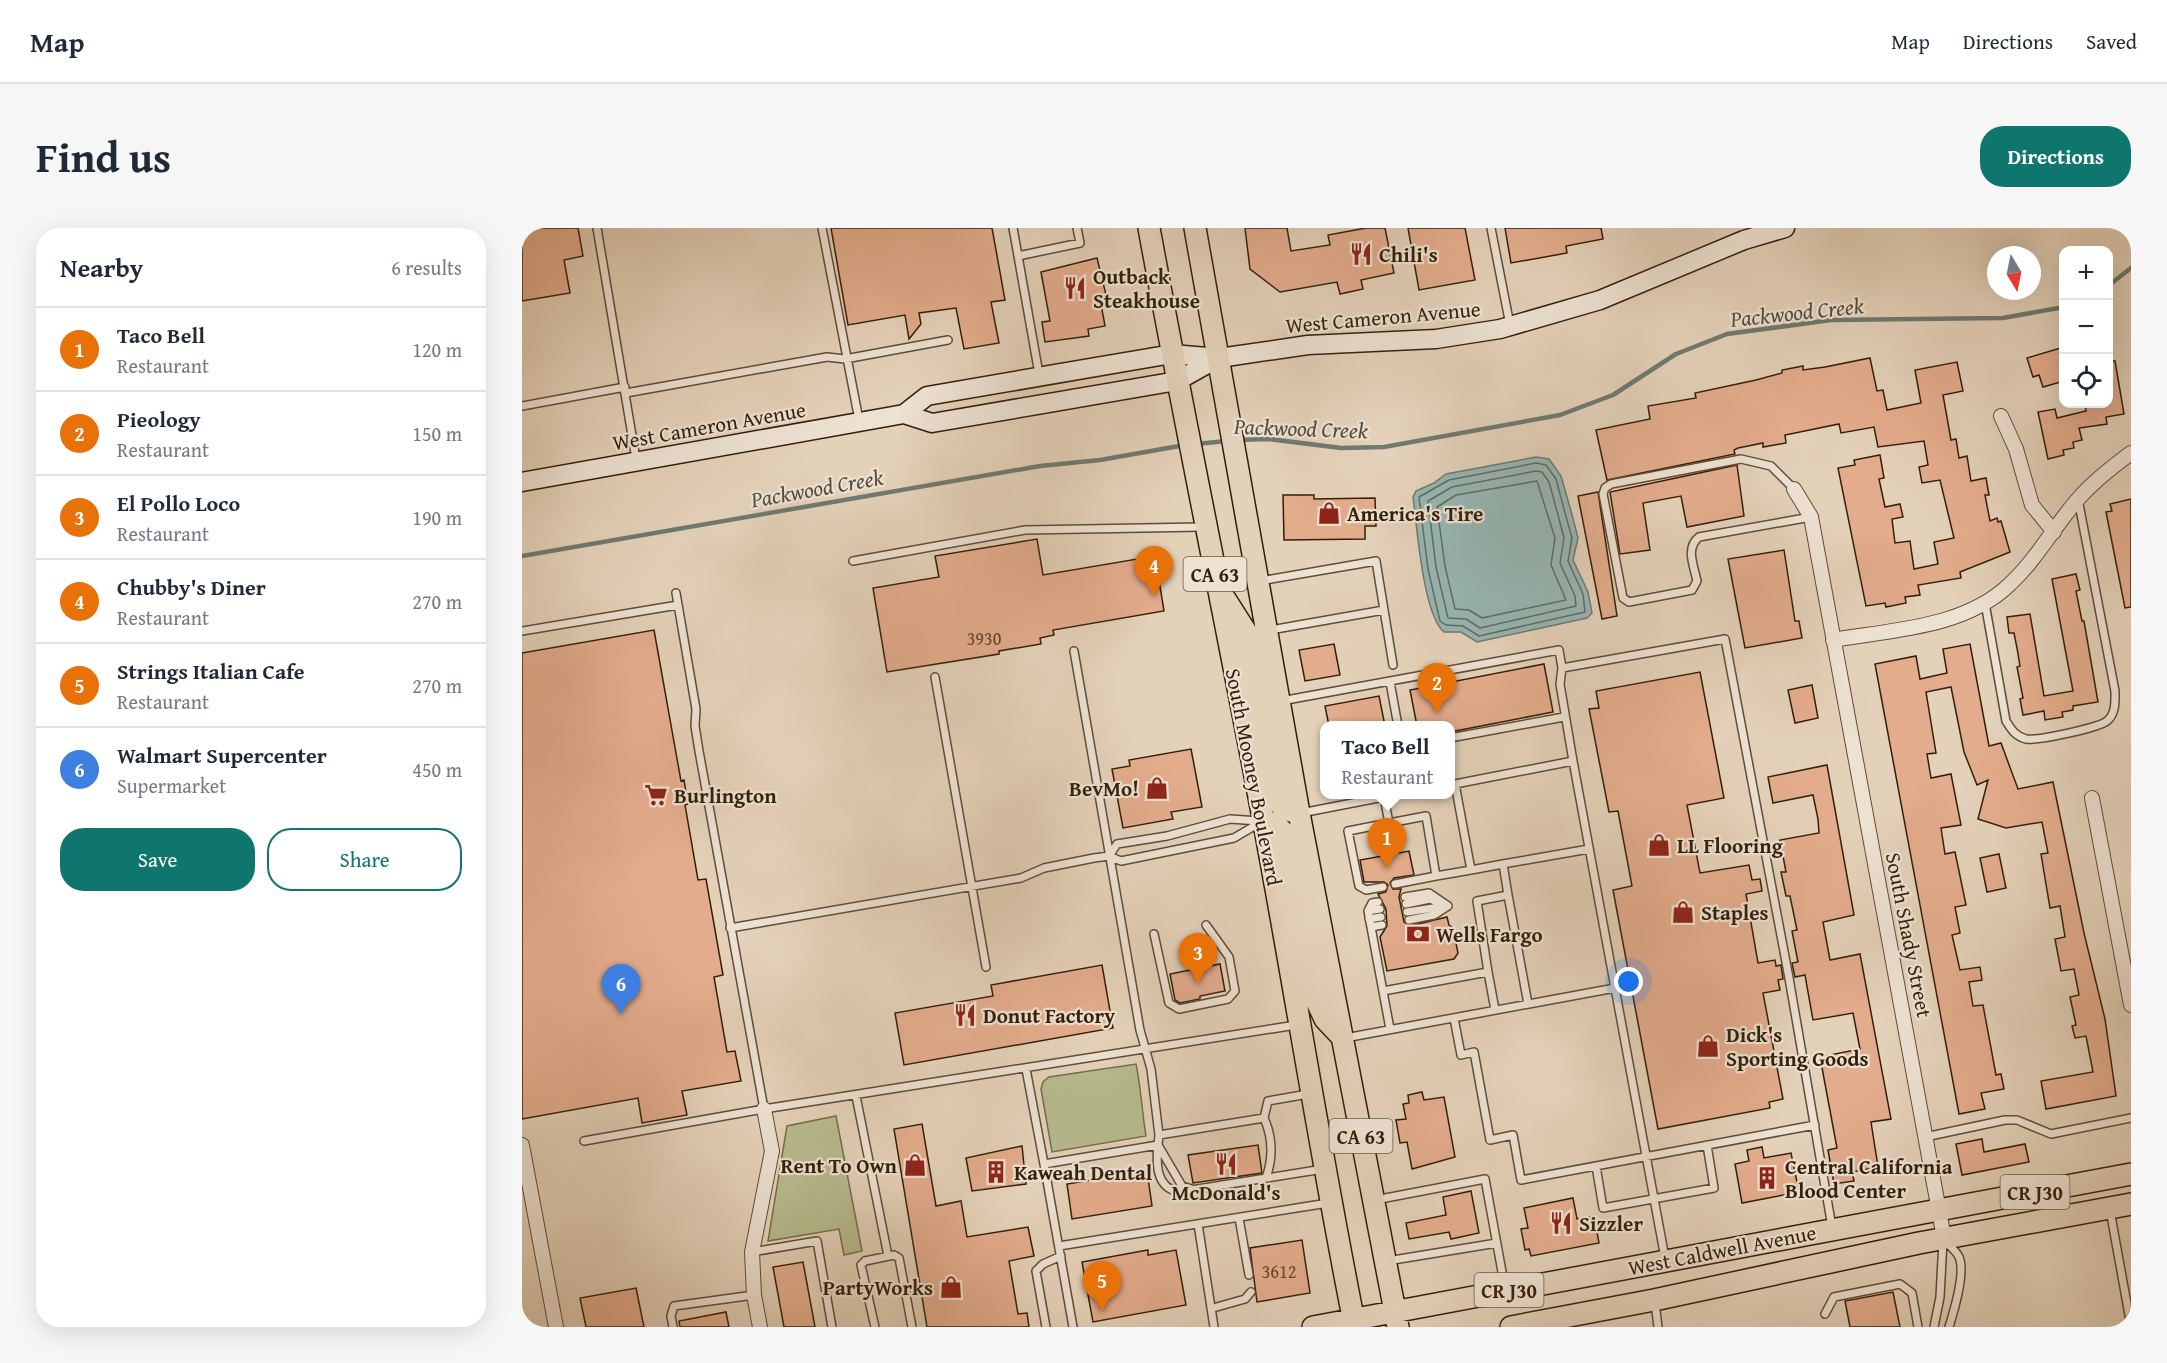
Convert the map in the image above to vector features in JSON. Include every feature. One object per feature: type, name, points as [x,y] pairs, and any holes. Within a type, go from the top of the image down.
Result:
[{"type":"main road","name":"South Mooney Boulevard","points":[[1149,228],[1184,419],[1264,821],[1324,1169],[1355,1323]]},
{"type":"main road","name":"South Mooney Boulevard","points":[[1194,228],[1239,468],[1278,702],[1397,1319]]},
{"type":"main road","points":[[1217,586],[1245,632],[1278,800],[1289,812],[1299,813]]},
{"type":"main road","points":[[1264,821],[1275,824],[1285,834],[1317,1002],[1325,1019],[1343,1038]]},
{"type":"main road","name":"West Caldwell Avenue","points":[[1313,1327],[1397,1319],[1506,1290],[2131,1174]]},
{"type":"main road","name":"West Caldwell Avenue","points":[[1511,1327],[1654,1300],[1944,1238],[2131,1204]]},
{"type":"street","name":"West Cameron Avenue","points":[[522,482],[859,423],[904,414],[927,396],[1172,354],[1219,358],[1308,345],[1448,338],[1510,327],[1593,303],[1744,240],[1785,228]]},
{"type":"street","name":"West Cameron Avenue","points":[[904,414],[932,423],[1177,381],[1219,358]]},
{"type":"street","points":[[2001,416],[2016,449],[2032,505],[2054,532]]},
{"type":"street","points":[[1833,640],[1940,621],[1985,603],[2010,585],[2078,499],[2102,473],[2131,453]]},
{"type":"street","name":"South Shady Street","points":[[1794,489],[1810,517],[1944,1238]]},
{"type":"street","points":[[2092,798],[2131,1005]]},
{"type":"street","points":[[760,1327],[754,1295],[752,1252],[772,1151],[764,1109]]},
{"type":"street","points":[[522,1145],[556,1327]]},
{"type":"lane","points":[[597,228],[637,462]]},
{"type":"lane","points":[[822,228],[845,359],[859,423]]},
{"type":"lane","points":[[1013,228],[1039,377]]},
{"type":"lane","points":[[1018,256],[1080,243],[1077,228]]},
{"type":"lane","points":[[1491,228],[1510,327]]},
{"type":"lane","points":[[522,406],[827,357],[845,359],[948,340]]},
{"type":"lane","points":[[1794,489],[1771,466],[1742,459],[1611,484],[1605,488],[1603,494],[1623,598],[1629,602],[1692,590],[1697,581],[1691,550],[1693,542],[1699,537],[1810,517]]},
{"type":"lane","points":[[1985,603],[2006,721],[2015,734],[2028,740],[2098,726],[2109,720],[2115,708],[2115,691],[2078,499]]},
{"type":"lane","points":[[853,561],[1025,530],[1205,527]]},
{"type":"lane","points":[[1257,582],[1376,561],[1393,665]]},
{"type":"lane","points":[[676,593],[696,709],[695,726],[699,751],[764,1109]]},
{"type":"lane","points":[[522,631],[678,605]]},
{"type":"lane","points":[[1266,631],[1384,610]]},
{"type":"lane","points":[[1562,668],[1725,639],[1815,1125],[1832,1229]]},
{"type":"lane","points":[[1278,702],[1559,650],[1564,717],[1665,1261]]},
{"type":"lane","points":[[1074,651],[1144,1048],[1151,1069],[1159,1135],[1159,1177],[1166,1186],[1179,1192],[1324,1169]]},
{"type":"lane","points":[[935,677],[986,967]]},
{"type":"lane","points":[[1390,681],[1397,721]]},
{"type":"lane","points":[[1455,737],[1564,717]]},
{"type":"lane","points":[[1455,784],[1573,761]]},
{"type":"lane","points":[[1455,794],[1471,870]]},
{"type":"lane","points":[[1299,813],[1358,799]]},
{"type":"lane","points":[[1384,799],[1389,823]]},
{"type":"lane","points":[[1383,887],[1366,890],[1359,886],[1348,831],[1426,816],[1436,876]]},
{"type":"lane","points":[[1109,856],[1117,844],[1167,836],[1194,826],[1230,819],[1264,821]]},
{"type":"lane","points":[[730,928],[1021,878],[1044,868],[1109,856],[1121,861],[1170,853],[1203,843],[1234,838],[1264,821]]},
{"type":"lane","points":[[1395,884],[1589,849]]},
{"type":"lane","points":[[1503,864],[1528,1004]]},
{"type":"lane","points":[[1495,1010],[1477,901],[1508,895]]},
{"type":"lane","points":[[1431,899],[1448,906],[1434,915],[1407,908],[1431,899]]},
{"type":"lane","points":[[1369,919],[1380,913],[1372,903],[1369,919],[1390,1029]]},
{"type":"lane","points":[[1154,934],[1169,1003],[1179,1010],[1228,999],[1235,991],[1235,977],[1229,957],[1206,925]]},
{"type":"lane","points":[[1383,991],[1488,972]]},
{"type":"lane","points":[[1343,1038],[1615,988]]},
{"type":"lane","points":[[1454,1018],[1461,1055],[1474,1052],[1490,1140],[1513,1135],[1521,1180],[1815,1125]]},
{"type":"lane","points":[[584,1141],[764,1109],[1299,1024]]},
{"type":"lane","points":[[1026,1069],[1073,1327]]},
{"type":"lane","points":[[1266,1178],[1272,1151],[1264,1118],[1268,1101],[1311,1094]]},
{"type":"lane","points":[[856,1096],[888,1256]]},
{"type":"lane","points":[[1159,1135],[1264,1118]]},
{"type":"lane","points":[[1925,1137],[2006,1120],[2017,1120],[2051,1134],[2131,1118]]},
{"type":"lane","points":[[1044,1164],[1158,1145]]},
{"type":"lane","points":[[1158,1145],[1182,1186],[1195,1190]]},
{"type":"lane","points":[[1596,1166],[1602,1208],[1714,1188],[1707,1145]]},
{"type":"lane","points":[[1373,1200],[1485,1179],[1506,1290]]},
{"type":"lane","points":[[1059,1246],[1330,1202]]},
{"type":"lane","points":[[2110,1208],[2131,1326]]},
{"type":"lane","points":[[1239,1218],[1249,1275]]},
{"type":"lane","points":[[1198,1224],[1213,1308],[1214,1327]]},
{"type":"lane","points":[[1934,1327],[1940,1296],[1940,1262],[1944,1238]]},
{"type":"lane","points":[[1944,1238],[1960,1258],[1958,1291],[1949,1327]]},
{"type":"lane","points":[[752,1252],[817,1241],[832,1327]]},
{"type":"lane","points":[[1385,1261],[1497,1243]]},
{"type":"lane","points":[[874,1327],[861,1265],[865,1261],[888,1256],[899,1258],[912,1327]]},
{"type":"lane","points":[[1046,1327],[1036,1271],[1042,1264],[1061,1256]]},
{"type":"lane","points":[[1825,1314],[1834,1297],[1900,1284],[1912,1293],[1918,1327]]},
{"type":"lane","points":[[1213,1308],[1245,1299],[1251,1292]]},
{"type":"lane","points":[[673,1327],[671,1316],[674,1306],[754,1295]]},
{"type":"lane","points":[[1654,1300],[1658,1327]]},
{"type":"green space","points":[[1136,1064],[1146,1136],[1052,1152],[1041,1089],[1043,1082],[1049,1077]]},
{"type":"green space","points":[[836,1116],[862,1251],[844,1255],[839,1229],[768,1241],[787,1126]]},
{"type":"water","points":[[1536,457],[1549,459],[1561,476],[1578,538],[1573,560],[1588,592],[1592,613],[1587,618],[1477,642],[1461,632],[1444,632],[1437,623],[1426,589],[1413,497],[1416,491],[1434,483],[1446,474]]},
{"type":"building","points":[[522,228],[578,228],[583,256],[564,260],[570,293],[522,301]]},
{"type":"building","points":[[831,228],[992,228],[1005,300],[991,302],[999,343],[964,349],[956,308],[919,313],[921,324],[909,339],[905,315],[848,325]]},
{"type":"building","points":[[1245,228],[1287,228],[1291,251],[1330,245],[1328,235],[1366,228],[1385,228],[1394,273],[1361,280],[1363,289],[1340,294],[1337,282],[1280,292],[1250,269]]},
{"type":"building","points":[[1408,228],[1465,228],[1475,280],[1419,290]]},
{"type":"building","points":[[1505,228],[1601,228],[1603,239],[1566,246],[1567,253],[1511,263]]},
{"type":"building","name":"Outback Steakhouse","points":[[1097,258],[1108,303],[1101,304],[1105,326],[1088,329],[1089,336],[1045,342],[1042,322],[1050,321],[1041,272]]},
{"type":"building","points":[[2059,348],[2059,382],[2043,387],[2039,375],[2033,377],[2027,358]]},
{"type":"building","points":[[1870,358],[1877,391],[1883,390],[1887,410],[1921,403],[1915,370],[1957,362],[1963,391],[1943,395],[1951,440],[1956,439],[1959,458],[1967,456],[1971,481],[1986,478],[1989,495],[1985,495],[1990,521],[1997,518],[1998,522],[2001,521],[2010,552],[1960,572],[1961,578],[1918,585],[1920,595],[1905,597],[1906,603],[1886,607],[1885,603],[1866,606],[1838,468],[1855,465],[1854,460],[1880,455],[1884,478],[1879,479],[1885,507],[1900,504],[1903,517],[1892,519],[1895,543],[1910,541],[1914,569],[1938,564],[1934,542],[1954,538],[1940,480],[1922,483],[1919,467],[1928,465],[1924,441],[1878,447],[1874,427],[1841,433],[1839,424],[1785,435],[1786,443],[1763,447],[1763,443],[1738,448],[1734,450],[1735,454],[1607,480],[1596,430],[1650,419],[1648,406],[1696,398],[1695,393],[1756,380],[1782,373],[1782,370],[1803,366],[1803,370],[1825,367]]},
{"type":"building","points":[[2113,361],[2115,361],[2124,414],[2106,417],[2107,424],[2079,428],[2082,440],[2073,442],[2074,448],[2063,450],[2064,455],[2048,459],[2038,412],[2055,409],[2057,418],[2086,411],[2086,408],[2113,408]]},
{"type":"building","points":[[1737,465],[1744,516],[1687,527],[1681,496],[1643,503],[1650,550],[1620,554],[1610,492]]},
{"type":"building","points":[[1598,492],[1617,616],[1602,619],[1578,496]]},
{"type":"building","name":"America's Tire","points":[[1283,495],[1314,495],[1314,499],[1375,498],[1376,526],[1365,526],[1365,539],[1284,540]]},
{"type":"building","points":[[2131,499],[2131,607],[2125,608],[2106,512],[2112,511],[2110,504]]},
{"type":"building","points":[[1037,539],[1043,575],[1155,556],[1164,611],[1053,630],[1054,635],[1040,638],[1041,644],[999,651],[999,654],[887,672],[873,588],[939,577],[935,556]]},
{"type":"building","points":[[1784,550],[1795,621],[1799,621],[1802,638],[1745,648],[1728,559]]},
{"type":"building","points":[[2076,574],[2080,590],[2076,591],[2082,621],[2084,621],[2098,702],[2073,706],[2073,710],[2062,712],[2063,717],[2045,720],[2044,711],[2023,715],[2020,699],[2023,698],[2017,667],[2020,666],[2014,633],[2009,633],[2007,617],[2030,614],[2044,696],[2073,691],[2052,579]]},
{"type":"building","points":[[654,630],[681,781],[684,780],[688,804],[685,805],[698,880],[706,879],[723,975],[714,977],[727,1052],[735,1051],[741,1081],[682,1091],[687,1115],[642,1123],[638,1098],[522,1119],[522,653]]},
{"type":"building","points":[[1334,644],[1340,675],[1305,681],[1299,650]]},
{"type":"building","points":[[1970,644],[1989,746],[2001,743],[2018,789],[2053,782],[2084,933],[2105,1019],[2116,1096],[2046,1109],[2041,1081],[2093,1072],[2086,1036],[2075,1038],[2072,1026],[2076,1025],[2070,997],[2079,995],[2074,969],[2061,971],[2055,939],[2065,937],[2060,906],[2050,908],[2041,854],[2048,853],[2042,822],[2006,828],[1978,819],[1988,780],[1977,785],[1964,752],[1951,687],[1926,692],[1936,753],[1927,754],[1931,778],[1951,774],[1961,825],[1941,828],[1945,854],[1955,852],[1966,905],[1955,907],[1960,933],[1952,935],[1960,970],[1980,967],[1982,980],[1969,982],[1973,1006],[1983,1005],[1996,1075],[2001,1074],[2004,1089],[1981,1093],[1985,1109],[1959,1114],[1875,664],[1916,656],[1920,679],[1947,673],[1943,649]]},
{"type":"building","points":[[1544,664],[1553,712],[1455,731],[1455,721],[1416,721],[1410,690]]},
{"type":"building","points":[[1700,672],[1724,798],[1687,805],[1700,873],[1749,865],[1752,880],[1760,879],[1762,891],[1746,894],[1758,963],[1775,960],[1776,966],[1781,965],[1783,979],[1778,980],[1780,990],[1763,993],[1783,1099],[1769,1102],[1770,1108],[1658,1129],[1613,890],[1632,886],[1618,811],[1609,812],[1589,709],[1599,708],[1596,691]]},
{"type":"building","points":[[1812,685],[1818,718],[1795,723],[1788,690]]},
{"type":"building","points":[[1379,696],[1384,721],[1328,721],[1325,706]]},
{"type":"building","name":"BevMo!","points":[[1191,749],[1202,807],[1171,812],[1173,819],[1123,828],[1112,769],[1130,766],[1129,760]]},
{"type":"building","points":[[1827,765],[1854,915],[1823,922],[1830,960],[1860,954],[1891,1119],[1871,1122],[1878,1167],[1852,1172],[1854,1181],[1834,1184],[1828,1150],[1837,1148],[1820,1057],[1860,1049],[1853,1013],[1813,1020],[1805,975],[1795,977],[1792,963],[1798,962],[1792,931],[1797,930],[1790,896],[1786,896],[1781,872],[1786,872],[1780,840],[1819,833],[1818,819],[1813,795],[1773,803],[1768,777]]},
{"type":"building","name":"Wells Fargo","points":[[1409,851],[1414,875],[1394,878],[1390,883],[1393,889],[1401,889],[1399,897],[1404,922],[1410,926],[1447,917],[1449,925],[1453,928],[1458,953],[1454,959],[1387,971],[1380,937],[1387,926],[1386,909],[1378,894],[1386,892],[1388,885],[1384,882],[1364,882],[1360,860]]},
{"type":"building","points":[[1999,854],[2006,888],[1987,892],[1980,858]]},
{"type":"building","points":[[1220,964],[1225,991],[1180,1003],[1175,1000],[1170,974]]},
{"type":"building","points":[[1102,965],[1113,1028],[904,1065],[895,1013],[993,996],[991,985]]},
{"type":"building","points":[[1422,1092],[1424,1100],[1444,1097],[1455,1157],[1412,1169],[1407,1142],[1400,1143],[1396,1120],[1406,1119],[1403,1104],[1409,1103],[1408,1095]]},
{"type":"building","points":[[922,1124],[936,1206],[961,1201],[967,1237],[1028,1227],[1034,1256],[1009,1261],[1018,1314],[1027,1313],[1029,1327],[927,1327],[894,1129]]},
{"type":"building","points":[[1982,1139],[1984,1152],[2025,1144],[2029,1162],[1962,1175],[1956,1144]]},
{"type":"building","name":"McDonald's","points":[[1258,1145],[1262,1173],[1193,1183],[1188,1155]]},
{"type":"building","name":"Kaweah Dental","points":[[1022,1146],[1026,1184],[972,1191],[966,1158]]},
{"type":"building","name":"Central California Blood Center","points":[[1762,1147],[1764,1158],[1791,1153],[1799,1192],[1742,1203],[1735,1164],[1749,1161],[1747,1150]]},
{"type":"building","points":[[1147,1171],[1152,1206],[1072,1219],[1067,1184]]},
{"type":"building","points":[[1471,1191],[1479,1233],[1451,1239],[1449,1232],[1409,1239],[1406,1223],[1446,1215],[1443,1197]]},
{"type":"building","name":"Sizzler","points":[[1573,1198],[1577,1219],[1594,1216],[1599,1243],[1531,1256],[1529,1249],[1525,1250],[1521,1229],[1528,1228],[1524,1208]]},
{"type":"building","points":[[1302,1240],[1310,1293],[1257,1302],[1250,1248]]},
{"type":"building","points":[[1148,1250],[1148,1255],[1176,1250],[1186,1305],[1093,1322],[1082,1262]]},
{"type":"building","points":[[803,1262],[815,1327],[784,1327],[773,1267]]},
{"type":"building","points":[[636,1288],[644,1327],[586,1327],[580,1298]]},
{"type":"building","points":[[1893,1292],[1900,1327],[1850,1327],[1845,1301]]},
{"type":"building","points":[[726,1312],[729,1327],[680,1327],[679,1321]]},
{"type":"waterway","name":"Packwood Creek","points":[[2113,282],[2131,268]]},
{"type":"waterway","name":"Packwood Creek","points":[[1238,440],[1269,439],[1341,448],[1384,447],[1560,415],[1613,395],[1676,354],[1727,334],[1831,320],[2003,318],[2059,308]]},
{"type":"waterway","name":"Packwood Creek","points":[[1196,444],[1227,441]]},
{"type":"waterway","name":"Packwood Creek","points":[[522,556],[1040,466],[1100,460],[1185,445]]},
{"type":"place","name":"Chili's","points":[[1361,254]]},
{"type":"place","name":"Outback Steakhouse","points":[[1075,288]]},
{"type":"place","name":"America's Tire","points":[[1329,513]]},
{"type":"place","name":"Chubby's Diner","points":[[1154,596]]},
{"type":"place","name":"Pieology","points":[[1437,713]]},
{"type":"place","name":"BevMo!","points":[[1157,788]]},
{"type":"place","name":"Burlington","points":[[656,795]]},
{"type":"place","name":"LL Flooring","points":[[1659,845]]},
{"type":"place","name":"Taco Bell","points":[[1387,868]]},
{"type":"place","name":"Staples","points":[[1683,912]]},
{"type":"place","name":"Wells Fargo","points":[[1418,934]]},
{"type":"place","name":"El Pollo Loco","points":[[1198,983]]},
{"type":"place","name":"Walmart Supercenter","points":[[621,1014]]},
{"type":"place","name":"Donut Factory","points":[[965,1015]]},
{"type":"place","name":"Dick's Sporting Goods","points":[[1708,1046]]},
{"type":"place","name":"McDonald's","points":[[1226,1164]]},
{"type":"place","name":"Rent To Own","points":[[915,1165]]},
{"type":"place","name":"Kaweah Dental","points":[[996,1172]]},
{"type":"place","name":"Central California Blood Center","points":[[1767,1178]]},
{"type":"place","name":"Sizzler","points":[[1561,1223]]},
{"type":"place","name":"PartyWorks","points":[[951,1287]]},
{"type":"place","name":"Strings Italian Cafe","points":[[1102,1311]]}]
